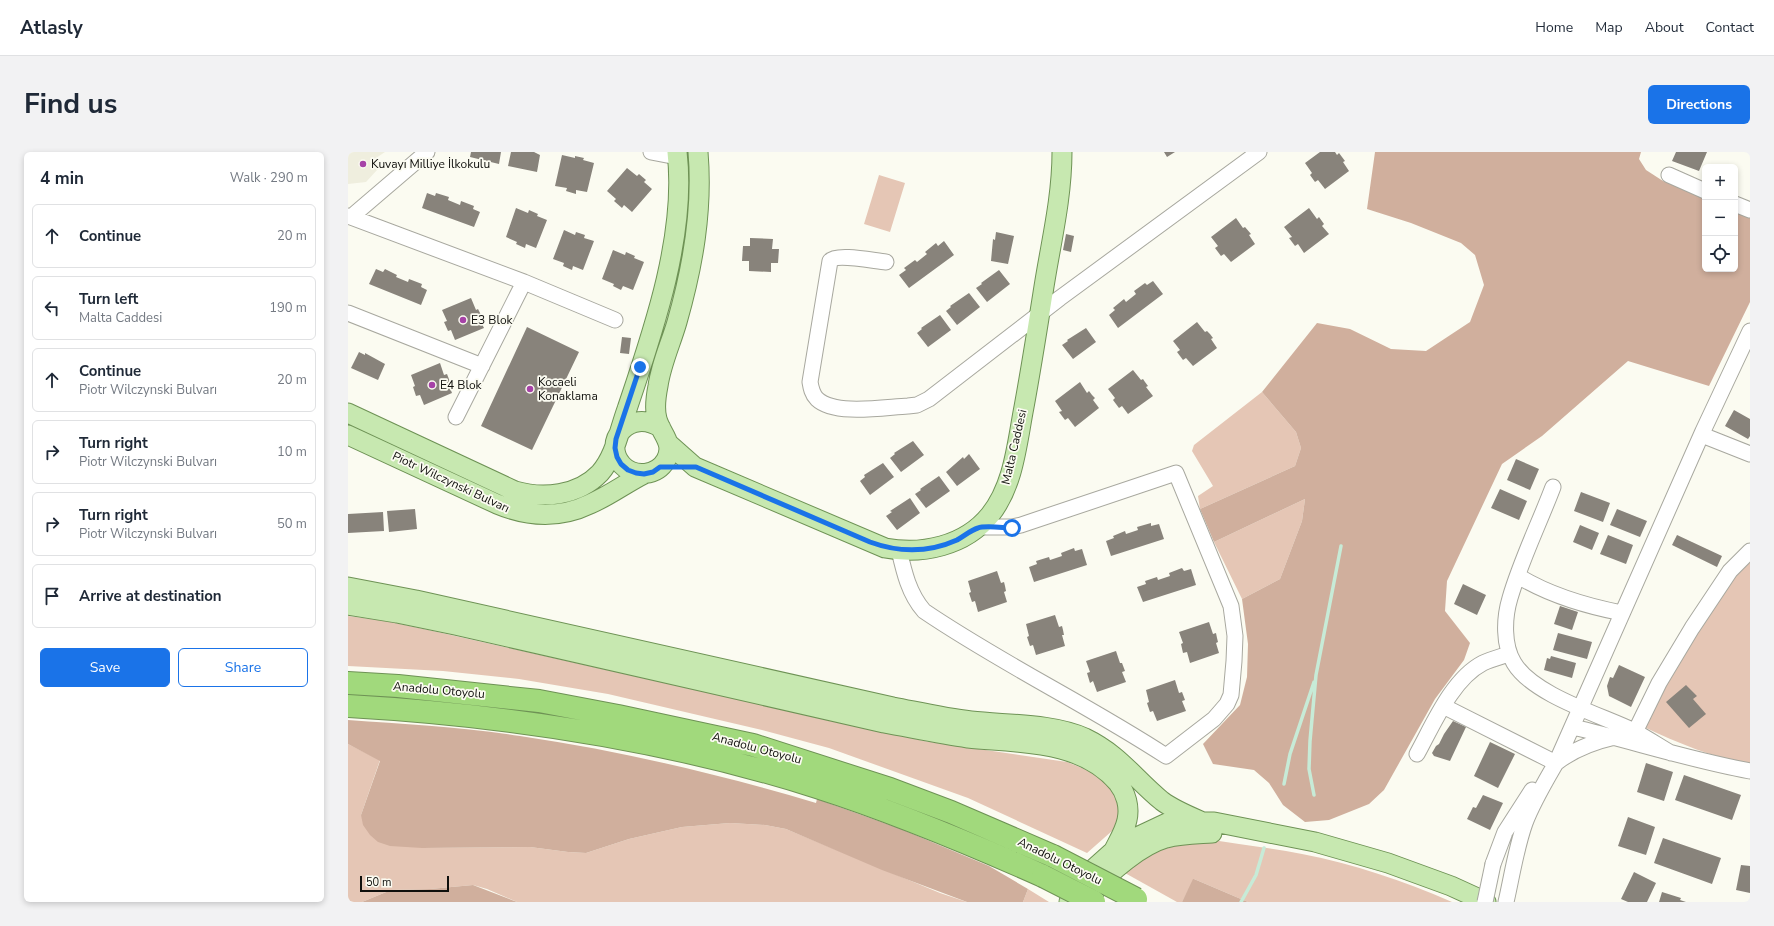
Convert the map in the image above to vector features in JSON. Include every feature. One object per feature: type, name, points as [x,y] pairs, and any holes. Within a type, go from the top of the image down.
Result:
[{"type":"highway","name":"Anadolu Otoyolu","points":[[348,683],[435,689],[539,701],[618,716],[753,745],[823,766],[897,791],[951,812],[1053,856],[1138,901]]},
{"type":"highway","name":"Anadolu Otoyolu","points":[[348,706],[532,723],[675,750],[747,767],[817,787],[941,832],[1043,876],[1094,902]]},
{"type":"main road","points":[[652,471],[666,460],[668,452],[665,436],[657,419],[655,409],[658,384],[688,281],[696,241],[699,192],[698,152]]},
{"type":"main road","name":"Malta Caddesi","points":[[665,436],[696,467],[870,542],[899,550],[918,550],[944,546],[969,534],[979,527],[990,515],[1003,494],[1012,468],[1058,204],[1062,152]]},
{"type":"main road","name":"Piotr Wilczynski Bulvarı","points":[[348,413],[366,420],[515,491],[544,496],[559,494],[590,482],[608,462],[640,367],[667,271],[677,214],[677,155]]},
{"type":"main road","name":"Piotr Wilczynski Bulvarı","points":[[652,471],[636,473],[628,470],[621,464],[617,457],[615,448],[616,439],[624,428],[636,422],[645,421],[653,423],[665,436]]},
{"type":"main road","name":"Piotr Wilczynski Bulvarı","points":[[348,435],[513,511],[529,514],[562,514],[577,510],[652,471]]},
{"type":"main road","name":"Malta Caddesi","points":[[652,471],[696,467]]},
{"type":"main road","points":[[348,587],[447,606],[893,707],[964,720],[1064,731],[1083,737],[1101,746],[1115,756],[1164,802],[1203,822]]},
{"type":"main road","points":[[348,605],[455,625],[910,728],[960,736],[1045,746],[1080,755],[1098,764],[1120,786],[1126,797],[1128,819],[1114,850]]},
{"type":"main road","points":[[1069,902],[1082,879],[1120,845],[1171,821],[1214,822],[1314,842],[1388,863],[1451,886],[1486,902]]},
{"type":"main road","points":[[1089,902],[1095,891],[1115,868],[1137,853],[1165,839],[1192,834],[1265,832]]},
{"type":"street","points":[[427,152],[350,216],[524,282],[615,320]]},
{"type":"street","points":[[651,152],[677,155]]},
{"type":"street","points":[[886,262],[841,257],[830,261],[810,382],[814,395],[823,403],[846,409],[908,406],[922,403],[1259,152]]},
{"type":"street","points":[[1669,176],[1702,190]]},
{"type":"street","points":[[1738,205],[1750,210]]},
{"type":"street","points":[[456,417],[524,282]]},
{"type":"street","points":[[348,313],[482,366]]},
{"type":"street","points":[[1506,902],[1516,852],[1524,824],[1573,727],[1622,613],[1750,331]]},
{"type":"street","points":[[1702,435],[1750,454]]},
{"type":"street","points":[[899,550],[911,590],[918,604],[924,611],[1132,734],[1166,756],[1214,719],[1227,704],[1231,695],[1234,661],[1235,636],[1231,606],[1176,473],[1021,526],[1012,528],[979,527]]},
{"type":"street","points":[[1553,487],[1510,598],[1507,612],[1506,640],[1509,654],[1514,665],[1534,683],[1563,700],[1635,732],[1671,753]]},
{"type":"street","points":[[1635,732],[1659,683],[1692,628],[1730,570],[1750,551]]},
{"type":"street","points":[[1518,576],[1532,584],[1577,602],[1622,613]]},
{"type":"street","points":[[1416,754],[1443,706],[1463,679],[1482,663],[1509,654]]},
{"type":"street","points":[[1443,706],[1556,763]]},
{"type":"street","points":[[1573,727],[1671,753],[1750,771]]},
{"type":"street","points":[[1486,902],[1493,864],[1505,832],[1512,819],[1534,788],[1556,763],[1571,752],[1615,737]]},
{"type":"shaded area","name":"Kuvayı Milliye İlkokulu","points":[[348,152],[385,152],[376,158],[378,169],[366,182],[348,184]]},
{"type":"shaded area","points":[[1375,152],[1641,152],[1639,159],[1646,170],[1663,181],[1702,197],[1702,272],[1738,272],[1738,211],[1750,216],[1750,302],[1709,386],[1628,361],[1542,436],[1502,464],[1447,581],[1445,611],[1470,643],[1464,660],[1435,699],[1384,790],[1369,804],[1329,820],[1305,822],[1283,805],[1269,783],[1254,770],[1213,764],[1203,744],[1240,705],[1247,677],[1248,644],[1242,599],[1280,579],[1302,521],[1305,499],[1214,542],[1200,509],[1295,466],[1301,448],[1296,432],[1262,392],[1317,323],[1350,329],[1391,349],[1426,351],[1470,322],[1484,285],[1475,255],[1461,243],[1411,223],[1367,209]]},
{"type":"shaded area","points":[[879,175],[905,183],[890,232],[864,224]]},
{"type":"shaded area","points":[[1262,392],[1296,432],[1301,448],[1295,466],[1200,509],[1198,496],[1213,486],[1192,451],[1194,445]]},
{"type":"shaded area","points":[[1305,499],[1302,521],[1280,579],[1242,599],[1214,542]]},
{"type":"shaded area","points":[[1750,557],[1750,763],[1709,754],[1644,727],[1666,680],[1733,573]]},
{"type":"shaded area","points":[[348,616],[386,621],[433,631],[924,741],[1067,762],[1095,774],[1114,787],[1118,795],[1120,820],[1112,831],[1087,853],[968,798],[829,748],[762,730],[608,694],[519,679],[443,671],[348,666]]},
{"type":"shaded area","points":[[348,720],[477,730],[558,742],[670,764],[743,782],[816,803],[817,799],[901,829],[989,866],[1028,889],[1023,902],[967,902],[882,870],[786,829],[765,825],[730,823],[682,827],[629,839],[586,853],[530,847],[422,848],[390,846],[378,842],[370,835],[363,825],[361,815],[380,761],[348,744]]},
{"type":"shaded area","points":[[348,744],[380,760],[361,815],[422,848],[530,847],[586,853],[629,839],[682,827],[730,823],[765,825],[786,829],[940,893],[967,902],[517,902],[487,889],[473,885],[430,889],[391,890],[362,902],[348,902]]},
{"type":"shaded area","points":[[1206,839],[1290,852],[1341,863],[1397,880],[1452,902],[1248,902],[1194,879],[1182,902],[1177,902],[1125,873],[1139,861],[1163,848]]},
{"type":"shaded area","points":[[1194,879],[1248,902],[1182,902]]},
{"type":"shaded area","points":[[473,885],[517,902],[362,902],[391,890],[430,889]]},
{"type":"shaded area","points":[[1028,889],[1049,902],[1023,902]]},
{"type":"building","points":[[471,152],[501,152],[499,164],[470,157]]},
{"type":"building","points":[[511,152],[534,152],[540,155],[537,172],[508,166]]},
{"type":"building","points":[[1164,152],[1175,152],[1167,157]]},
{"type":"building","points":[[1320,152],[1335,152],[1337,155],[1339,153],[1345,161],[1343,162],[1349,171],[1325,189],[1318,180],[1315,182],[1310,175],[1312,173],[1305,163]]},
{"type":"building","points":[[1676,152],[1707,152],[1699,171],[1672,161]]},
{"type":"building","points":[[562,155],[575,158],[575,156],[584,158],[583,160],[594,163],[587,192],[576,190],[576,194],[566,191],[567,188],[555,186]]},
{"type":"building","points":[[627,168],[637,176],[639,174],[646,180],[644,182],[652,189],[632,212],[624,205],[622,208],[614,201],[616,199],[607,191]]},
{"type":"building","points":[[427,193],[435,196],[436,193],[449,197],[448,200],[460,205],[461,201],[474,206],[473,209],[480,212],[474,227],[422,208]]},
{"type":"building","points":[[516,208],[528,213],[529,210],[538,214],[537,216],[547,220],[536,248],[526,244],[525,248],[506,237]]},
{"type":"building","points":[[1309,208],[1317,219],[1319,217],[1324,224],[1322,226],[1329,234],[1304,253],[1298,244],[1295,246],[1289,238],[1292,237],[1284,227]]},
{"type":"building","points":[[1236,218],[1243,228],[1245,227],[1251,234],[1249,235],[1255,244],[1231,262],[1224,254],[1221,256],[1215,248],[1218,246],[1211,237]]},
{"type":"building","points":[[564,230],[575,235],[576,232],[585,235],[584,238],[594,241],[583,270],[573,266],[572,270],[563,266],[564,263],[553,259]]},
{"type":"building","points":[[996,232],[1014,236],[1008,264],[991,261],[993,239],[995,240]]},
{"type":"building","points":[[1066,234],[1074,236],[1071,252],[1063,250]]},
{"type":"building","points":[[750,238],[773,239],[772,249],[779,249],[778,263],[771,263],[771,272],[749,271],[749,261],[742,261],[743,246],[750,246]]},
{"type":"building","points":[[944,241],[954,255],[909,288],[899,275],[906,270],[904,268],[915,260],[917,262],[927,254],[925,252],[936,243],[938,246]]},
{"type":"building","points":[[613,250],[625,255],[626,252],[635,256],[634,258],[644,262],[633,290],[623,286],[621,290],[613,286],[614,284],[602,279]]},
{"type":"building","points":[[376,269],[383,272],[385,269],[397,275],[396,277],[408,282],[409,279],[422,284],[421,287],[427,290],[421,305],[369,284]]},
{"type":"building","points":[[999,270],[1010,284],[987,302],[976,288]]},
{"type":"building","points":[[1153,281],[1163,294],[1118,328],[1109,315],[1115,310],[1113,308],[1124,299],[1126,302],[1136,294],[1134,291],[1145,283],[1147,285]]},
{"type":"building","points":[[969,293],[980,307],[957,325],[946,311],[951,307],[950,306]]},
{"type":"building","name":"E3 Blok","points":[[471,298],[476,310],[478,309],[482,317],[479,318],[484,328],[455,340],[451,330],[448,331],[444,322],[447,321],[442,310]]},
{"type":"building","points":[[940,315],[951,330],[928,347],[917,333],[922,329],[921,328]]},
{"type":"building","points":[[1197,322],[1205,332],[1207,331],[1210,334],[1213,338],[1211,339],[1217,348],[1193,366],[1186,358],[1183,360],[1177,352],[1180,350],[1173,341]]},
{"type":"building","name":"Kocaeli Konaklama","points":[[527,327],[579,352],[532,450],[481,426]]},
{"type":"building","points":[[1086,328],[1096,342],[1073,359],[1062,345]]},
{"type":"building","points":[[622,337],[631,338],[629,354],[620,353]]},
{"type":"building","points":[[359,352],[365,355],[365,353],[385,364],[378,380],[351,368]]},
{"type":"building","name":"E4 Blok","points":[[440,363],[444,375],[447,374],[450,382],[448,383],[452,393],[424,405],[420,395],[416,396],[413,387],[415,386],[411,375]]},
{"type":"building","points":[[1133,370],[1141,380],[1143,379],[1148,386],[1146,387],[1153,396],[1128,414],[1122,406],[1119,408],[1113,400],[1115,398],[1108,389]]},
{"type":"building","points":[[1080,382],[1087,393],[1089,391],[1095,398],[1093,400],[1099,408],[1075,427],[1068,418],[1065,420],[1059,412],[1062,411],[1055,401]]},
{"type":"building","points":[[1734,410],[1750,419],[1750,436],[1748,439],[1725,426]]},
{"type":"building","points":[[913,441],[924,455],[901,472],[890,458],[895,454],[894,453]]},
{"type":"building","points":[[969,454],[980,469],[957,486],[946,472],[963,457],[964,459]]},
{"type":"building","points":[[1516,459],[1539,469],[1530,490],[1507,480]]},
{"type":"building","points":[[883,463],[894,477],[870,495],[860,481],[865,477],[864,475]]},
{"type":"building","points":[[939,476],[950,491],[926,508],[915,494]]},
{"type":"building","points":[[1500,489],[1527,501],[1519,520],[1491,508]]},
{"type":"building","points":[[1581,492],[1610,503],[1603,522],[1574,511]]},
{"type":"building","points":[[910,498],[920,513],[897,530],[886,516],[892,512],[890,511]]},
{"type":"building","points":[[415,509],[417,529],[389,532],[387,511]]},
{"type":"building","points":[[1617,509],[1647,521],[1640,537],[1610,525]]},
{"type":"building","points":[[383,512],[384,531],[348,533],[348,514]]},
{"type":"building","points":[[1151,523],[1151,526],[1159,524],[1164,539],[1111,556],[1106,541],[1125,531],[1126,534],[1138,530],[1137,527]]},
{"type":"building","points":[[1580,525],[1599,533],[1592,550],[1573,542]]},
{"type":"building","points":[[1608,535],[1633,545],[1626,564],[1600,554]]},
{"type":"building","points":[[1677,535],[1722,556],[1717,567],[1672,545]]},
{"type":"building","points":[[1074,548],[1075,551],[1082,549],[1087,565],[1034,582],[1029,567],[1037,564],[1036,561],[1049,557],[1050,560],[1062,556],[1061,553]]},
{"type":"building","points":[[1182,568],[1184,571],[1191,569],[1196,585],[1143,602],[1137,587],[1146,584],[1145,581],[1157,577],[1158,580],[1170,576],[1169,573]]},
{"type":"building","points":[[997,571],[1001,583],[1004,582],[1006,591],[1004,592],[1007,602],[978,612],[975,601],[972,602],[969,593],[971,592],[968,581]]},
{"type":"building","points":[[1463,584],[1486,595],[1477,615],[1454,604]]},
{"type":"building","points":[[1560,606],[1578,612],[1572,630],[1554,624]]},
{"type":"building","points":[[1055,615],[1059,627],[1062,626],[1064,635],[1062,635],[1065,646],[1036,655],[1033,645],[1030,646],[1027,637],[1029,636],[1026,624]]},
{"type":"building","points":[[1209,622],[1213,634],[1216,633],[1218,642],[1216,643],[1219,653],[1190,663],[1187,652],[1183,653],[1181,644],[1183,643],[1179,632]]},
{"type":"building","points":[[1558,633],[1592,642],[1587,659],[1553,650]]},
{"type":"building","points":[[1116,651],[1120,663],[1122,663],[1125,671],[1122,672],[1126,682],[1097,692],[1093,681],[1090,683],[1087,673],[1090,672],[1086,661]]},
{"type":"building","points":[[1551,656],[1576,663],[1572,678],[1544,670],[1547,658],[1550,659]]},
{"type":"building","points":[[1619,665],[1645,677],[1631,707],[1609,696],[1607,686],[1610,677],[1613,678]]},
{"type":"building","points":[[1175,680],[1179,693],[1182,692],[1185,700],[1182,701],[1186,711],[1157,721],[1153,711],[1150,712],[1147,703],[1149,702],[1146,690]]},
{"type":"building","points":[[1686,685],[1697,696],[1693,699],[1706,714],[1689,728],[1666,702]]},
{"type":"building","points":[[1453,721],[1466,727],[1450,761],[1434,756],[1432,753]]},
{"type":"building","points":[[1490,742],[1515,754],[1498,788],[1474,776]]},
{"type":"building","points":[[1646,763],[1673,772],[1664,801],[1637,792]]},
{"type":"building","points":[[1684,775],[1741,795],[1732,820],[1675,800]]},
{"type":"building","points":[[1483,795],[1503,803],[1490,830],[1467,819],[1473,807],[1476,808]]},
{"type":"building","points":[[1628,817],[1655,827],[1646,855],[1618,846]]},
{"type":"building","points":[[1663,838],[1721,858],[1712,884],[1654,863]]},
{"type":"building","points":[[1741,865],[1750,866],[1750,893],[1736,890]]},
{"type":"building","points":[[1634,872],[1656,883],[1647,902],[1628,902],[1621,899]]},
{"type":"building","points":[[1662,892],[1681,898],[1680,900],[1686,902],[1659,902]]},
{"type":"waterway","points":[[1314,795],[1309,769],[1316,675],[1341,546]]},
{"type":"waterway","points":[[1284,784],[1290,754],[1314,682]]},
{"type":"waterway","points":[[1241,902],[1256,875],[1264,848]]},
{"type":"place","name":"Kuvayı Milliye İlkokulu","points":[[363,164]]},
{"type":"place","name":"E3 Blok","points":[[463,320]]},
{"type":"place","name":"E4 Blok","points":[[432,385]]},
{"type":"place","name":"Kocaeli Konaklama","points":[[530,389]]},
{"type":"route","points":[[640,367],[616,439],[615,448],[617,457],[621,464],[628,470],[644,474],[653,472],[660,467],[696,467],[885,548],[918,550],[944,546],[969,534],[979,527],[1012,528]]}]
